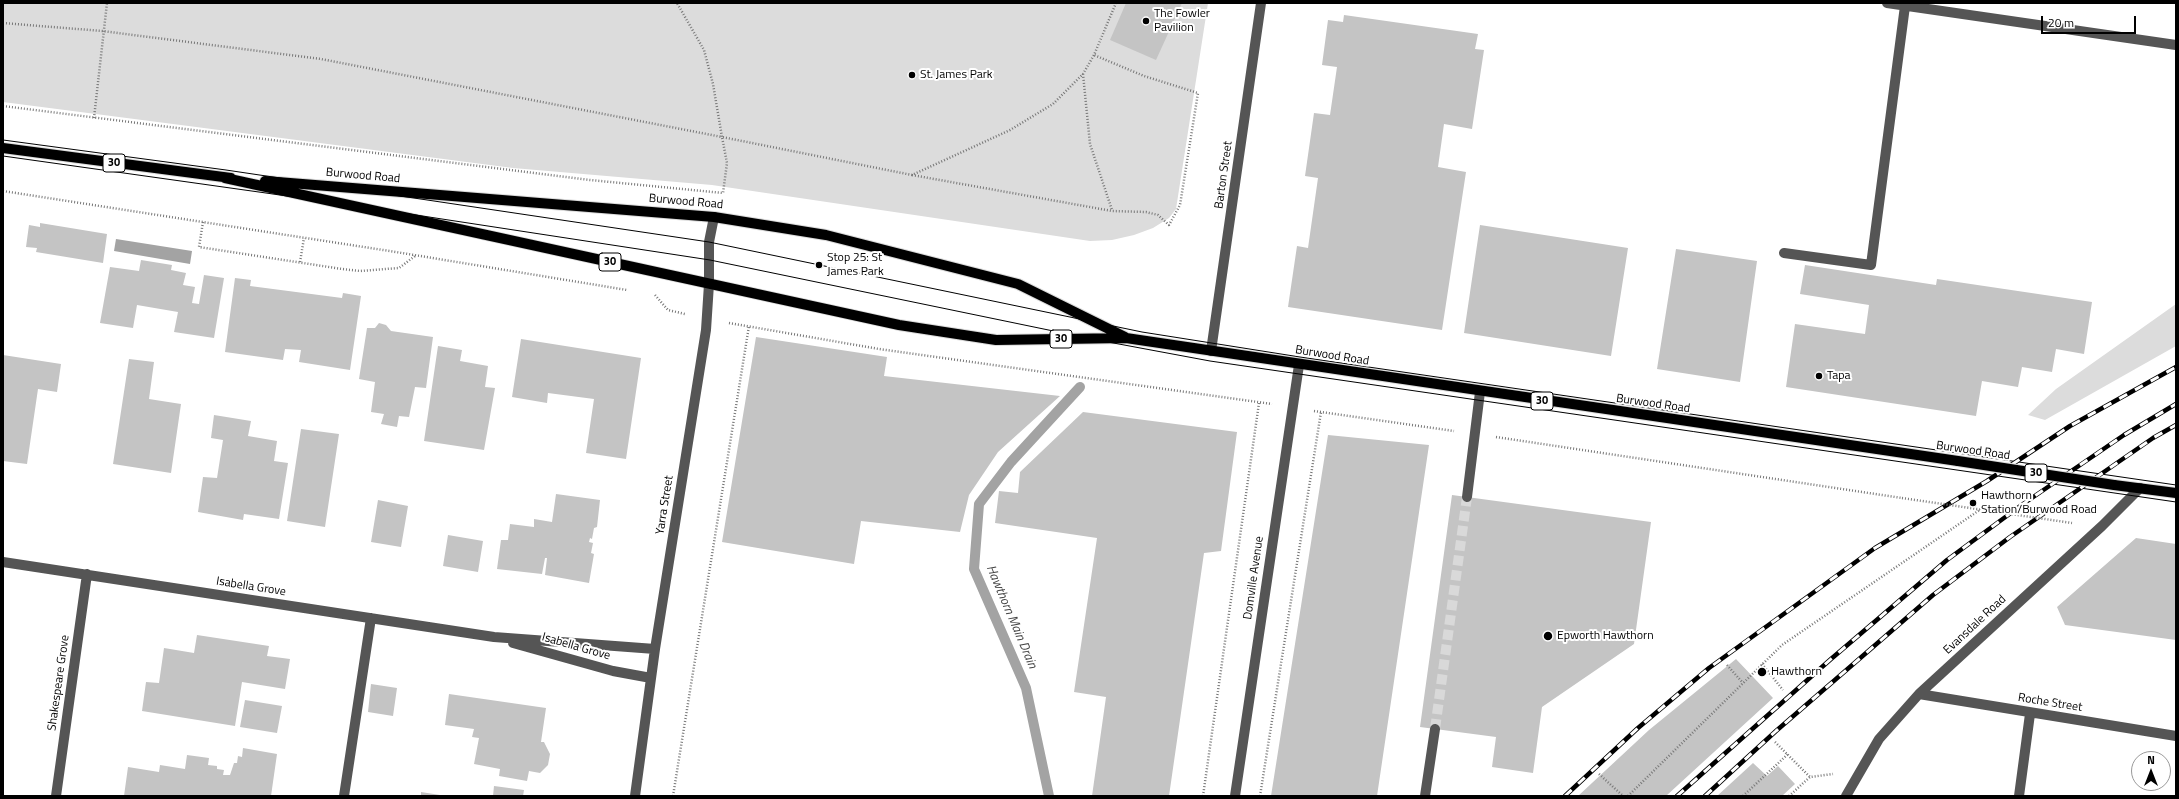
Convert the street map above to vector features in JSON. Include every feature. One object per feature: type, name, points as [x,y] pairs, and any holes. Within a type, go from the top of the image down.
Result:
[{"type":"main road","name":"Burwood Road","points":[[3,148],[225,178],[714,217],[850,240],[1018,284],[1126,338]]},
{"type":"main road","name":"Burwood Road","points":[[225,178],[899,325],[996,340],[1126,338],[1480,392],[2176,494]]},
{"type":"street","name":"Barton Street","points":[[1211,351],[1261,3]]},
{"type":"street","points":[[1887,3],[2176,45]]},
{"type":"street","points":[[1784,253],[1871,265],[1905,6]]},
{"type":"street","name":"Yarra Street","points":[[635,796],[655,649],[706,319],[709,284],[709,242],[714,217]]},
{"type":"street","name":"Domville Avenue","points":[[1235,796],[1299,364]]},
{"type":"street","points":[[1467,497],[1480,392]]},
{"type":"street","name":"Evansdale Road","points":[[1846,796],[1879,739],[1920,694],[2102,526],[2140,488]]},
{"type":"street","name":"Isabella Grove","points":[[3,562],[494,637],[655,649]]},
{"type":"street","name":"Shakespeare Grove","points":[[56,796],[87,574]]},
{"type":"street","points":[[344,796],[371,618]]},
{"type":"street","name":"Isabella Grove","points":[[494,637],[613,671],[651,678]]},
{"type":"street","name":"Roche Street","points":[[1920,694],[2030,714],[2176,736]]},
{"type":"street","points":[[2019,796],[2030,714]]},
{"type":"street","points":[[1425,796],[1435,729]]},
{"type":"path","points":[[94,118],[102,31],[107,3]]},
{"type":"path","points":[[3,106],[590,180],[723,193],[727,163],[713,84],[704,50],[677,3]]},
{"type":"path","points":[[912,175],[1010,130],[1053,104],[1083,74],[1094,55],[1116,3]]},
{"type":"path","points":[[3,23],[102,31],[321,59],[912,175],[1112,211],[1146,212],[1158,215],[1169,225],[1180,205],[1198,93],[1144,76],[1094,55]]},
{"type":"path","points":[[1083,74],[1090,144],[1112,211]]},
{"type":"path","points":[[3,191],[632,291]]},
{"type":"path","points":[[203,222],[199,247],[342,269],[376,270],[399,268],[415,256]]},
{"type":"path","points":[[300,262],[304,238]]},
{"type":"path","points":[[648,294],[655,295],[668,310],[706,319]]},
{"type":"path","points":[[673,796],[749,326]]},
{"type":"path","points":[[1203,796],[1259,403]]},
{"type":"path","points":[[1260,796],[1321,412]]},
{"type":"path","points":[[1902,498],[2072,523]]},
{"type":"path","points":[[1628,796],[1782,645],[1981,509]]},
{"type":"path","points":[[1762,664],[1783,690]]},
{"type":"path","points":[[1727,665],[1743,683]]},
{"type":"path","points":[[1775,742],[1810,777]]},
{"type":"path","points":[[1743,796],[1788,754]]},
{"type":"path","points":[[1789,796],[1810,777],[1861,771]]},
{"type":"path","points":[[1599,774],[1623,796]]},
{"type":"shaded area","name":"St. James Park","points":[[3,3],[1208,3],[1176,209],[1169,218],[1153,228],[1134,235],[1112,240],[1090,241],[712,185],[513,168],[3,102]]},
{"type":"shaded area","points":[[116,239],[192,251],[190,264],[114,251]]},
{"type":"shaded area","points":[[2176,304],[2176,346],[2045,420],[2028,415],[2056,389]]},
{"type":"building","name":"The Fowler Pavilion","points":[[1126,3],[1182,3],[1156,60],[1110,40]]},
{"type":"building","points":[[1344,15],[1478,34],[1475,49],[1484,50],[1472,129],[1444,124],[1438,167],[1466,172],[1442,330],[1288,307],[1297,246],[1308,248],[1318,178],[1305,176],[1314,113],[1330,115],[1337,67],[1322,65],[1328,20],[1343,22]]},
{"type":"building","points":[[40,223],[107,234],[103,263],[36,252],[37,248],[26,247],[29,225],[40,227]]},
{"type":"building","points":[[1480,225],[1628,248],[1611,356],[1464,333]]},
{"type":"building","points":[[1676,249],[1757,261],[1740,382],[1657,369]]},
{"type":"building","points":[[141,260],[172,265],[171,270],[186,273],[183,285],[195,287],[192,303],[199,304],[204,275],[224,278],[214,338],[174,332],[178,312],[137,305],[133,328],[100,323],[110,267],[139,271]]},
{"type":"building","points":[[1805,265],[1936,285],[1937,279],[2092,302],[2084,354],[2056,349],[2052,372],[2022,367],[2018,387],[1982,381],[1976,416],[1786,387],[1795,324],[1865,334],[1869,305],[1800,294]]},
{"type":"building","points":[[235,278],[251,280],[250,286],[342,298],[343,293],[361,296],[350,370],[299,362],[301,350],[285,349],[283,360],[225,352]]},
{"type":"building","points":[[379,323],[386,325],[391,331],[433,337],[426,388],[415,387],[409,417],[399,416],[397,427],[381,424],[384,414],[371,412],[375,382],[359,379],[367,328],[375,328]]},
{"type":"building","points":[[756,337],[887,357],[884,376],[1060,396],[998,452],[969,495],[960,532],[861,521],[854,564],[722,542]]},
{"type":"building","points":[[521,339],[641,358],[626,459],[586,453],[594,399],[548,393],[547,403],[512,397]]},
{"type":"building","points":[[438,346],[462,350],[460,361],[488,366],[485,387],[495,388],[484,450],[424,441]]},
{"type":"building","points":[[3,355],[61,364],[57,392],[38,389],[27,464],[3,461]]},
{"type":"building","points":[[129,359],[154,362],[149,399],[181,404],[171,473],[113,464]]},
{"type":"building","points":[[1083,412],[1237,432],[1221,551],[1204,553],[1169,796],[1092,796],[1106,697],[1074,692],[1097,538],[995,523],[999,491],[1018,493],[1020,472]]},
{"type":"building","points":[[214,415],[251,421],[248,436],[277,441],[274,461],[288,463],[279,519],[244,514],[243,520],[198,512],[203,477],[217,478],[223,440],[211,438]]},
{"type":"building","points":[[301,429],[339,434],[325,527],[287,521]]},
{"type":"building","points":[[1328,435],[1429,445],[1377,796],[1271,796]]},
{"type":"building","points":[[556,494],[600,500],[597,527],[594,528],[592,539],[590,538],[589,542],[593,543],[591,553],[594,554],[589,583],[545,575],[547,558],[545,558],[542,574],[497,569],[501,540],[508,540],[510,524],[534,527],[534,519],[552,522]]},
{"type":"building","points":[[1452,495],[1651,522],[1634,644],[1542,707],[1533,773],[1492,767],[1496,737],[1420,727]]},
{"type":"building","points":[[378,500],[408,506],[401,547],[371,542]]},
{"type":"building","points":[[448,535],[483,541],[478,572],[443,566]]},
{"type":"building","points":[[2136,538],[2176,544],[2176,640],[2065,625],[2057,607]]},
{"type":"building","points":[[197,635],[269,646],[267,656],[290,659],[285,689],[242,682],[235,726],[142,711],[146,682],[159,683],[164,648],[194,653]]},
{"type":"building","points":[[1736,659],[1773,698],[1666,796],[1578,796],[1649,730]]},
{"type":"building","points":[[371,684],[397,688],[393,716],[368,712]]},
{"type":"building","points":[[449,694],[546,708],[541,742],[544,742],[550,754],[548,765],[540,773],[529,771],[527,781],[499,776],[500,769],[474,764],[479,738],[472,737],[474,729],[445,725]]},
{"type":"building","points":[[245,700],[282,706],[277,733],[240,727]]},
{"type":"building","points":[[243,748],[277,754],[271,796],[124,796],[128,767],[159,772],[160,765],[185,769],[187,755],[209,758],[208,765],[217,766],[217,769],[224,770],[223,775],[230,775],[234,763],[237,763],[238,756],[242,757]]},
{"type":"building","points":[[1753,763],[1767,776],[1778,766],[1795,784],[1782,796],[1717,796]]},
{"type":"building","points":[[494,786],[524,790],[523,796],[493,796]]},
{"type":"building","points":[[421,792],[440,795],[440,796],[421,796]]},
{"type":"waterway","name":"Hawthorn Main Drain","points":[[1049,796],[1026,688],[974,569],[979,504],[1011,462],[1080,387]]},
{"type":"tunnel","points":[[1435,729],[1467,497]]},
{"type":"tram line","points":[[3,140],[226,170],[709,242],[1142,332],[1300,357],[2176,485]]},
{"type":"tram line","points":[[3,156],[344,204],[710,260],[1092,339],[1210,361],[2176,502]]},
{"type":"railway","points":[[1565,796],[1638,728],[1709,668],[1875,548],[1987,481],[2070,426],[2176,367]]},
{"type":"railway","points":[[1677,796],[1831,659],[1947,560],[2023,504],[2124,435],[2176,404]]},
{"type":"railway","points":[[1705,796],[1776,731],[1933,595],[2010,537],[2153,438],[2176,425]]},
{"type":"place","name":"The Fowler Pavilion","points":[[1146,21]]},
{"type":"place","name":"St. James Park","points":[[912,75]]},
{"type":"place","name":"Stop 25: St James Park","points":[[819,265]]},
{"type":"place","name":"Tapa","points":[[1819,376]]},
{"type":"place","name":"Hawthorn Station/Burwood Road","points":[[1973,503]]},
{"type":"place","name":"Epworth Hawthorn","points":[[1548,636]]},
{"type":"place","name":"Hawthorn","points":[[1762,672]]}]
